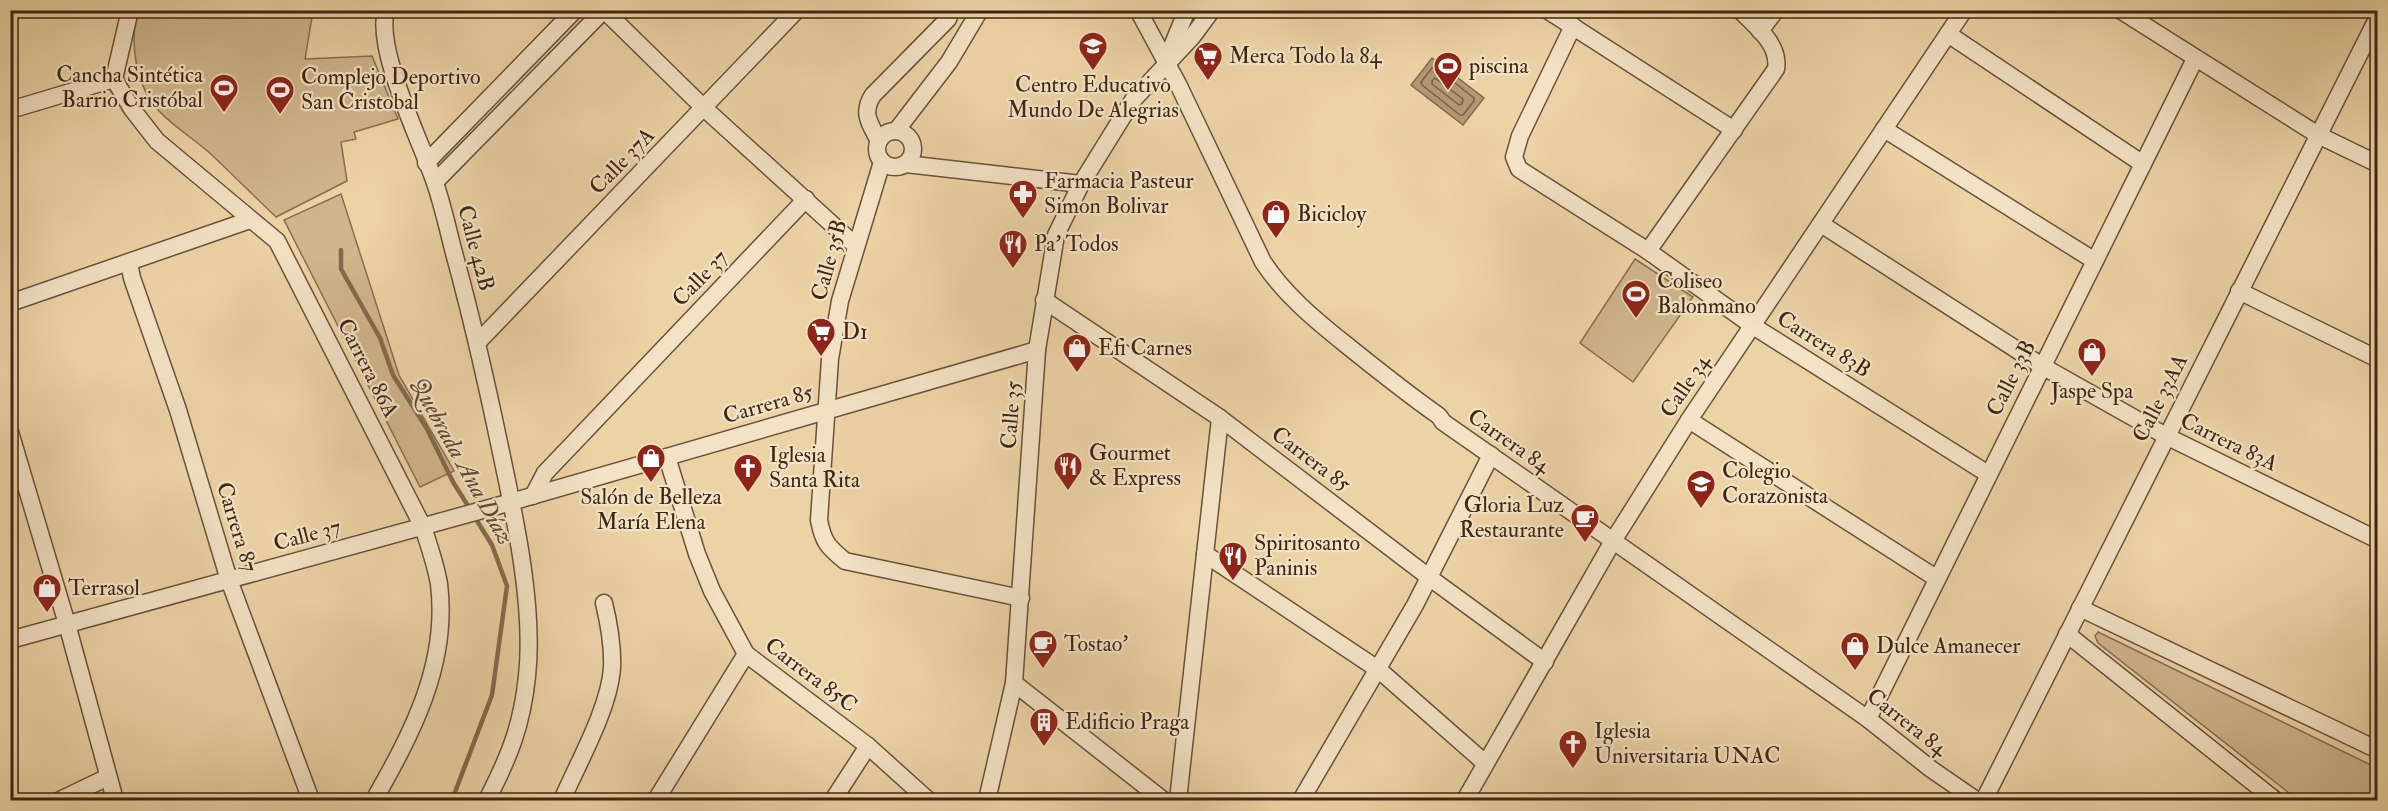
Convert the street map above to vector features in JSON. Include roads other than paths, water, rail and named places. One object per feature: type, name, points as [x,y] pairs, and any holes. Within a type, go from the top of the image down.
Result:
[{"type":"street","points":[[10,110],[114,79],[130,10]]},
{"type":"street","points":[[426,163],[575,10]]},
{"type":"street","name":"Calle 37A","points":[[478,342],[797,10]]},
{"type":"street","points":[[879,141],[867,118],[866,110],[873,95],[948,19],[951,10]]},
{"type":"street","points":[[896,130],[949,62],[980,10]]},
{"type":"street","name":"Carrera 84","points":[[1138,10],[1263,262],[1277,284],[1319,323],[1389,380],[1439,416],[1443,422],[1868,719],[1976,801]]},
{"type":"street","name":"Calle 35","points":[[1166,63],[1187,10]]},
{"type":"street","name":"Calle 35","points":[[987,801],[1014,682],[1037,350],[1056,235],[1082,184],[1133,100],[1192,37],[1212,10]]},
{"type":"street","points":[[1648,251],[1776,69],[1776,53],[1760,31],[1740,10]]},
{"type":"street","points":[[1760,31],[1776,10]]},
{"type":"street","name":"Calle 34","points":[[1465,801],[1613,541],[1689,420],[1964,10]]},
{"type":"street","points":[[2120,10],[2318,135],[2378,164]]},
{"type":"street","points":[[435,182],[604,11],[704,108],[856,246]]},
{"type":"street","points":[[1555,12],[1734,130]]},
{"type":"street","name":"Calle 42B","points":[[387,13],[390,62],[435,182],[478,342],[504,504]]},
{"type":"street","name":"Calle 33AA","points":[[1984,801],[2378,17]]},
{"type":"street","name":"Carrera 83B","points":[[1573,26],[1520,136],[1514,157],[1520,169],[1648,251],[1753,326],[1988,474]]},
{"type":"street","points":[[1948,34],[2143,164]]},
{"type":"street","name":"Calle 33B","points":[[1868,719],[2195,59]]},
{"type":"street","name":"Carrera 86A","points":[[114,79],[132,110],[157,141],[277,241],[423,527],[438,584],[440,610],[437,655],[419,714],[374,801]]},
{"type":"street","points":[[1884,129],[2095,261]]},
{"type":"street","points":[[906,164],[912,157],[914,148],[911,140],[905,133],[896,130],[886,133],[879,141],[877,152],[882,162],[890,167],[906,164],[1082,184]]},
{"type":"street","name":"Calle 35B","points":[[882,162],[840,301],[830,359],[819,520],[822,536],[829,549],[845,561],[1021,598]]},
{"type":"street","name":"Calle 37","points":[[533,496],[545,473],[806,199]]},
{"type":"street","points":[[10,303],[129,264],[250,220]]},
{"type":"street","name":"Carrera 83A","points":[[1821,224],[2042,366],[2166,436],[2378,540]]},
{"type":"street","name":"Carrera 87","points":[[129,264],[178,410],[229,580],[311,801]]},
{"type":"street","points":[[2239,291],[2378,359]]},
{"type":"street","name":"Carrera 85","points":[[1044,300],[1220,418],[1430,578],[1545,662]]},
{"type":"street","name":"Carrera 85","points":[[504,504],[1037,350]]},
{"type":"street","points":[[1178,801],[1220,418]]},
{"type":"street","points":[[1689,420],[1936,578]]},
{"type":"street","points":[[10,432],[14,460],[67,624],[115,801]]},
{"type":"street","points":[[1301,801],[1379,670],[1430,578],[1491,455]]},
{"type":"street","name":"Carrera 85C","points":[[666,457],[697,554],[712,591],[746,654],[868,746],[928,801]]},
{"type":"street","points":[[487,801],[517,733],[527,674],[525,597],[504,504]]},
{"type":"street","name":"Calle 37","points":[[10,640],[504,504]]},
{"type":"street","points":[[1205,554],[1379,670],[1485,763]]},
{"type":"street","points":[[562,801],[606,700],[612,668],[610,633],[604,603]]},
{"type":"street","points":[[2080,608],[2378,750]]},
{"type":"street","points":[[2067,634],[2275,801]]},
{"type":"street","points":[[656,801],[746,654]]},
{"type":"street","points":[[1014,682],[1163,801]]},
{"type":"street","points":[[833,801],[868,746]]},
{"type":"street","points":[[60,801],[108,777]]},
{"type":"water","name":"piscina","points":[[1432,58],[1484,98],[1463,125],[1411,85]]},
{"type":"waterway","name":"Quebrada Ana Díaz","points":[[341,250],[341,269],[380,338],[393,375],[427,429],[453,482],[470,509]]},
{"type":"waterway","name":"Quebrada Ana Díaz","points":[[452,800],[492,695],[507,586],[492,545],[474,516]]},
{"type":"place","name":"Centro Educativo Mundo De Alegrias","points":[[1093,72]]},
{"type":"place","name":"Merca Todo la 84","points":[[1208,82]]},
{"type":"place","name":"piscina","points":[[1448,92]]},
{"type":"place","name":"Cancha Sintética Barrio Cristóbal","points":[[224,114]]},
{"type":"place","name":"Complejo Deportivo San Cristobal","points":[[280,116]]},
{"type":"place","name":"Farmacia Pasteur Simon Bolivar","points":[[1023,220]]},
{"type":"place","name":"Bicicloy","points":[[1276,240]]},
{"type":"place","name":"Pa' Todos","points":[[1013,270]]},
{"type":"place","name":"Coliseo Balonmano","points":[[1636,320]]},
{"type":"place","name":"D1","points":[[821,358]]},
{"type":"place","name":"Efi Carnes","points":[[1077,374]]},
{"type":"place","name":"Jaspe Spa","points":[[2092,378]]},
{"type":"place","name":"Salón de Belleza María Elena","points":[[651,484]]},
{"type":"place","name":"Gourmet & Express","points":[[1068,492]]},
{"type":"place","name":"Iglesia Santa Rita","points":[[748,494]]},
{"type":"place","name":"Colegio Corazonista","points":[[1701,510]]},
{"type":"place","name":"Gloria Luz Restaurante","points":[[1585,544]]},
{"type":"place","name":"Spiritosanto Paninis","points":[[1233,582]]},
{"type":"place","name":"Terrasol","points":[[47,614]]},
{"type":"place","name":"Tostao’","points":[[1043,670]]},
{"type":"place","name":"Dulce Amanecer","points":[[1855,672]]},
{"type":"place","name":"Edificio Praga","points":[[1044,748]]},
{"type":"place","name":"Iglesia Universitaria UNAC","points":[[1573,770]]}]
